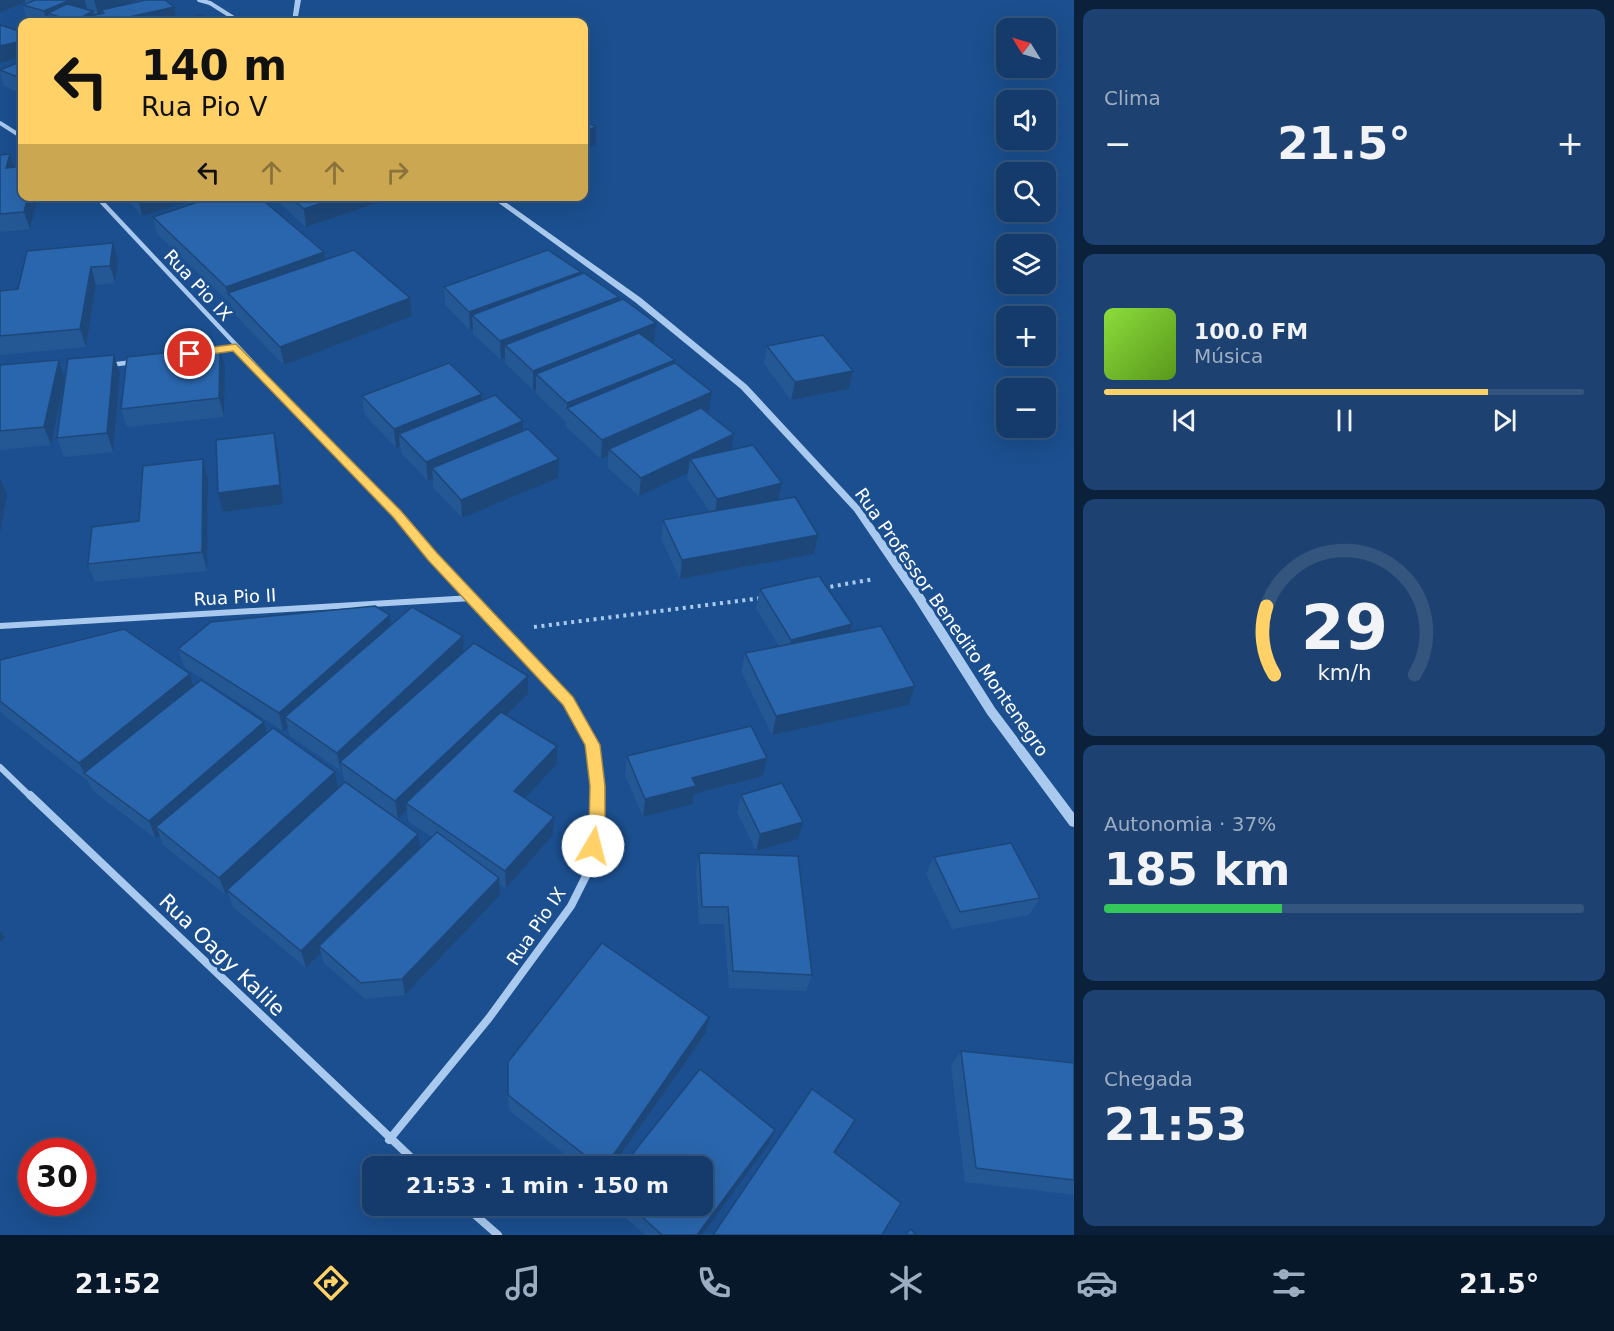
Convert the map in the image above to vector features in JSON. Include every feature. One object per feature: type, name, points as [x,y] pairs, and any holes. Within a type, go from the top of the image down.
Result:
[{"type":"street","points":[[200,0],[210,3],[234,18]]},
{"type":"street","points":[[295,18],[298,0]]},
{"type":"street","points":[[0,123],[18,134]]},
{"type":"street","name":"Rua Pio IX","points":[[101,201],[504,630],[568,701],[593,745],[598,786],[597,829],[586,880],[549,938],[465,1051],[390,1140]]},
{"type":"street","name":"Rua Professor Benedito Montenegro","points":[[499,201],[638,300],[744,387],[857,508],[903,574],[991,711],[1074,822]]},
{"type":"street","points":[[202,352],[236,347]]},
{"type":"street","points":[[100,366],[145,360]]},
{"type":"street","name":"Rua Pio II","points":[[0,626],[472,598]]},
{"type":"street","name":"Rua Oagy Kalile","points":[[0,767],[408,1156]]},
{"type":"street","points":[[476,1216],[498,1235]]},
{"type":"path","points":[[818,589],[903,574]]},
{"type":"path","points":[[504,630],[763,597]]},
{"type":"building","points":[[35,0],[70,0],[44,11],[23,5]]},
{"type":"building","points":[[146,0],[165,0],[174,7],[125,18],[82,18],[104,13],[101,10]]},
{"type":"building","points":[[67,4],[93,11],[80,18],[62,18],[48,13]]},
{"type":"building","points":[[202,15],[206,18],[188,18]]},
{"type":"building","points":[[0,25],[18,31],[18,42],[0,46]]},
{"type":"building","points":[[18,63],[18,77],[0,70]]},
{"type":"building","points":[[588,122],[596,127],[588,130]]},
{"type":"building","points":[[10,154],[6,168],[18,166],[18,201],[27,201],[24,212],[0,214],[0,155]]},
{"type":"building","points":[[201,201],[264,201],[324,252],[226,287],[153,217]]},
{"type":"building","points":[[295,201],[328,201],[304,209]]},
{"type":"building","points":[[113,243],[110,266],[91,267],[80,329],[0,336],[0,291],[18,289],[27,251]]},
{"type":"building","points":[[354,250],[410,298],[280,347],[228,293]]},
{"type":"building","points":[[548,250],[581,272],[469,312],[444,287]]},
{"type":"building","points":[[584,273],[619,297],[500,341],[472,315]]},
{"type":"building","points":[[623,299],[656,323],[533,371],[505,345]]},
{"type":"building","points":[[639,333],[675,360],[567,403],[536,374]]},
{"type":"building","points":[[823,335],[853,371],[795,382],[767,346]]},
{"type":"building","points":[[220,347],[219,398],[121,409],[127,357]]},
{"type":"building","points":[[114,355],[107,433],[57,438],[68,359]]},
{"type":"building","points":[[59,360],[44,427],[0,431],[0,365]]},
{"type":"building","points":[[449,363],[482,394],[394,429],[362,396]]},
{"type":"building","points":[[675,363],[712,392],[602,440],[567,408]]},
{"type":"building","points":[[495,395],[523,421],[426,462],[399,434]]},
{"type":"building","points":[[701,408],[734,434],[641,478],[609,449]]},
{"type":"building","points":[[528,429],[559,459],[461,500],[432,468]]},
{"type":"building","points":[[274,433],[280,485],[218,493],[216,440]]},
{"type":"building","points":[[753,445],[782,483],[717,499],[690,459]]},
{"type":"building","points":[[203,459],[202,552],[88,564],[92,527],[139,521],[143,466]]},
{"type":"building","points":[[795,497],[818,535],[682,560],[663,520]]},
{"type":"building","points":[[819,576],[852,624],[791,640],[760,589]]},
{"type":"building","points":[[375,606],[390,615],[279,713],[178,649],[211,622]]},
{"type":"building","points":[[412,607],[463,636],[337,753],[285,717]]},
{"type":"building","points":[[881,626],[915,686],[776,716],[745,653]]},
{"type":"building","points":[[124,629],[190,674],[79,763],[0,701],[0,660]]},
{"type":"building","points":[[474,643],[528,676],[395,801],[340,762]]},
{"type":"building","points":[[201,680],[264,722],[149,821],[84,773]]},
{"type":"building","points":[[501,712],[557,746],[514,791],[554,817],[505,871],[406,803]]},
{"type":"building","points":[[751,726],[767,758],[692,778],[696,786],[645,799],[627,756]]},
{"type":"building","points":[[273,728],[335,772],[219,878],[156,827]]},
{"type":"building","points":[[345,782],[418,834],[301,951],[227,890]]},
{"type":"building","points":[[782,783],[803,822],[760,834],[741,795]]},
{"type":"building","points":[[437,832],[499,878],[402,979],[361,983],[319,946]]},
{"type":"building","points":[[1011,843],[1040,898],[960,912],[934,857]]},
{"type":"building","points":[[699,853],[798,856],[812,975],[733,971],[728,907],[702,907]]},
{"type":"building","points":[[602,943],[709,1017],[613,1156],[586,1156],[508,1095],[508,1062]]},
{"type":"building","points":[[961,1051],[1074,1063],[1074,1180],[976,1168]]},
{"type":"building","points":[[700,1069],[775,1130],[713,1213],[713,1156],[631,1156]]},
{"type":"building","points":[[812,1089],[855,1120],[834,1152],[901,1203],[882,1235],[713,1235]]},
{"type":"building","points":[[641,1216],[711,1216],[697,1235],[662,1235]]},
{"type":"building","points":[[910,1229],[917,1235],[906,1235]]},
{"type":"route","points":[[190,354],[236,347],[397,514],[568,701],[593,745],[598,786],[597,829],[593,846]]}]
